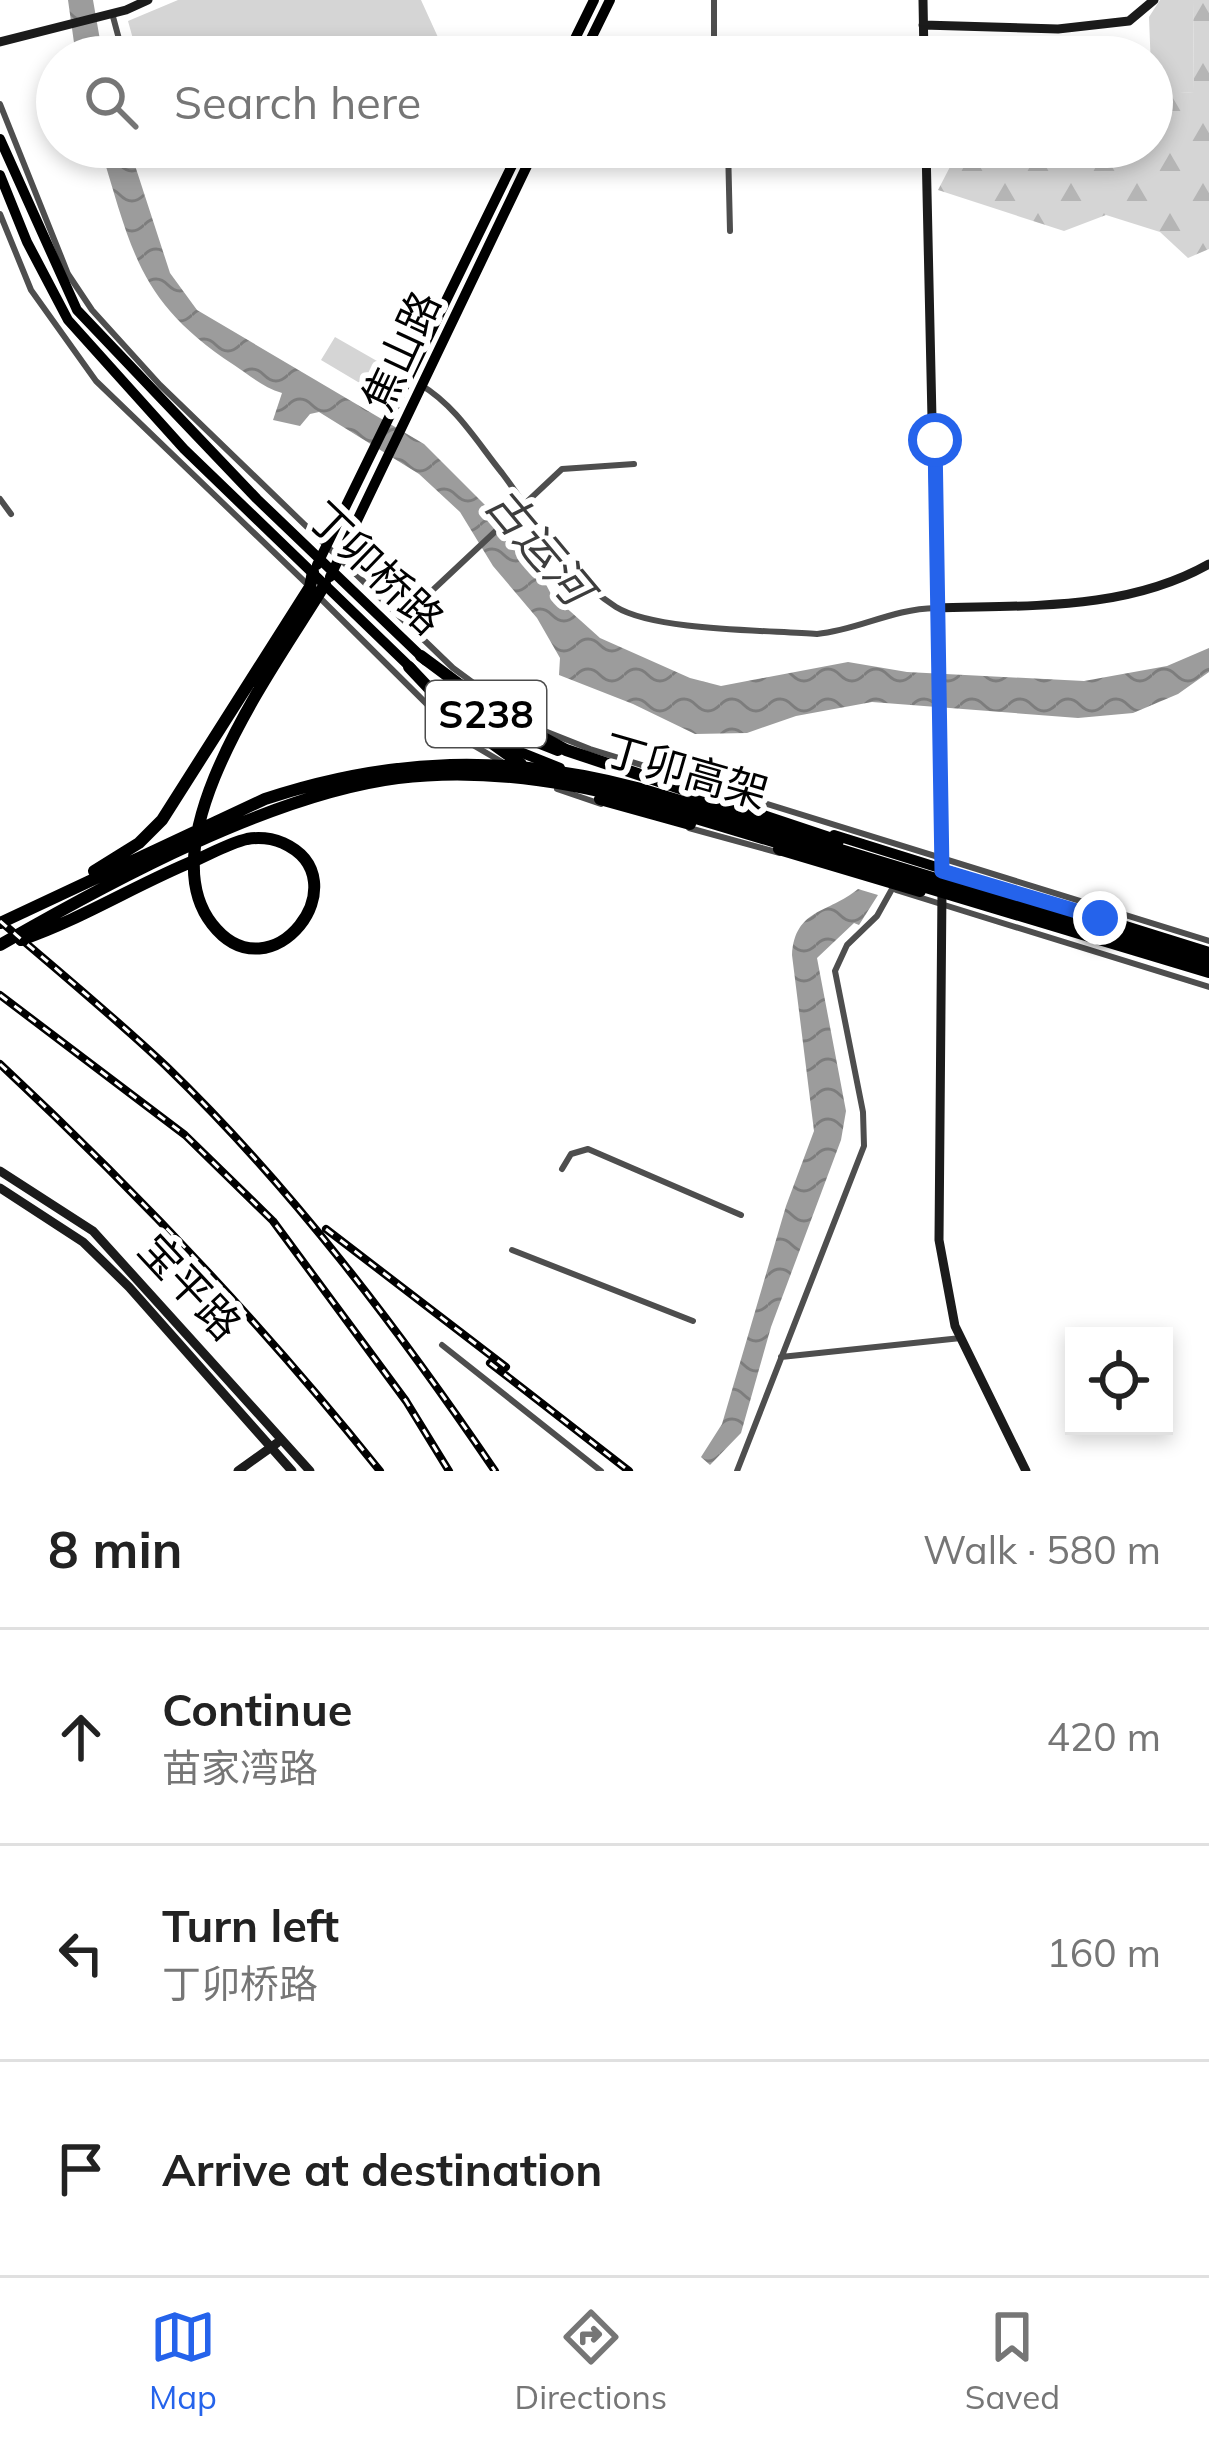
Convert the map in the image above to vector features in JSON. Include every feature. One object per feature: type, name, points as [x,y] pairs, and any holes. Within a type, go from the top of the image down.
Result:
[{"type":"highway","points":[[0,946],[51,929],[242,840],[263,837],[294,850],[313,878],[311,907],[304,922],[282,943],[249,947],[218,931],[207,918],[196,870],[205,796],[322,585],[316,567]]},
{"type":"highway","points":[[0,921],[103,867],[162,820],[220,727],[322,585]]},
{"type":"highway","points":[[421,656],[499,714],[566,750],[827,836],[884,862]]},
{"type":"highway","points":[[410,667],[457,718],[494,746],[568,789],[899,887],[964,898]]},
{"type":"highway","name":"丁卯高架","points":[[145,862],[265,799],[380,769],[520,766],[593,776],[636,794],[964,898],[1209,970]]},
{"type":"highway","name":"丁卯高架","points":[[636,794],[884,862],[1209,970]]},
{"type":"highway","points":[[0,921],[145,862]]},
{"type":"highway","points":[[0,946],[145,862]]},
{"type":"main road","points":[[576,36],[594,0]]},
{"type":"main road","points":[[592,36],[610,0]]},
{"type":"main road","name":"丁卯桥路","points":[[0,139],[77,310],[316,567],[322,585],[410,667],[520,752],[943,902],[1209,970]]},
{"type":"main road","name":"焦山路","points":[[316,567],[511,168]]},
{"type":"main road","name":"焦山路","points":[[322,585],[339,560],[526,168]]},
{"type":"main road","name":"丁卯桥路","points":[[0,175],[27,242],[68,320],[184,449],[316,567]]},
{"type":"main road","name":"丁卯桥路","points":[[322,585],[520,736],[578,759],[942,864],[1209,952]]},
{"type":"street","points":[[0,42],[112,14],[148,0]]},
{"type":"street","points":[[714,0],[714,36]]},
{"type":"street","points":[[922,0],[923,36]]},
{"type":"street","points":[[923,25],[1058,29],[1129,21],[1154,0]]},
{"type":"street","points":[[112,14],[118,36]]},
{"type":"street","points":[[0,104],[68,274],[92,310],[160,386],[326,548],[454,668],[532,726],[942,864],[1209,941]]},
{"type":"street","points":[[729,168],[730,230]]},
{"type":"street","points":[[926,168],[943,902],[939,1240],[955,1326],[1026,1471]]},
{"type":"street","points":[[0,214],[31,290],[96,381],[322,585],[461,738],[535,781],[602,805],[943,902],[1209,987]]},
{"type":"street","points":[[421,386],[458,417],[587,583],[616,608],[649,620],[818,634],[903,610],[1066,605],[1147,591],[1209,563]]},
{"type":"street","points":[[402,619],[562,469],[634,464]]},
{"type":"street","points":[[0,499],[11,514]]},
{"type":"street","points":[[737,1471],[864,1146],[863,1112],[835,970],[847,945],[877,916],[892,889]]},
{"type":"street","points":[[562,1169],[571,1154],[588,1149],[741,1215]]},
{"type":"street","name":"宝平路","points":[[0,1171],[93,1232],[310,1471]]},
{"type":"street","name":"宝平路","points":[[0,1188],[83,1242],[129,1287],[292,1471]]},
{"type":"street","points":[[512,1250],[693,1321]]},
{"type":"street","points":[[781,1357],[961,1338]]},
{"type":"street","points":[[442,1345],[601,1471]]},
{"type":"street","points":[[238,1471],[274,1447],[282,1436]]},
{"type":"green space","points":[[178,0],[421,0],[437,36],[132,36],[128,21]]},
{"type":"green space","points":[[1160,0],[1193,0],[1194,92],[1173,94],[1173,36],[1150,36],[1149,17]]},
{"type":"green space","points":[[1193,0],[1209,0],[1209,249],[1188,258],[1160,232],[1106,215],[1064,231],[938,190],[949,168],[1173,168],[1173,93],[1194,92]]},
{"type":"green space","points":[[335,337],[377,361],[363,385],[321,360]]},
{"type":"water","points":[[68,0],[93,0],[99,36],[73,36]]},
{"type":"water","points":[[106,168],[136,168],[170,273],[197,310],[424,444],[513,533],[551,594],[600,638],[690,678],[721,686],[848,662],[907,672],[1084,681],[1167,666],[1209,648],[1209,672],[1178,694],[1133,713],[1078,718],[872,702],[796,716],[747,733],[695,734],[559,675],[560,658],[537,618],[493,566],[460,512],[419,474],[319,412],[310,414],[300,426],[273,420],[282,393],[234,365],[177,319],[143,271]]},
{"type":"water","points":[[858,889],[878,895],[859,925],[854,923],[817,958],[846,1111],[841,1140],[771,1327],[741,1433],[710,1465],[701,1457],[722,1424],[786,1206],[814,1131],[794,940],[806,920]]},
{"type":"railway","points":[[0,921],[166,1066],[256,1160],[381,1312],[495,1471]]},
{"type":"railway","points":[[0,995],[185,1135],[273,1221],[406,1401],[449,1471]]},
{"type":"railway","points":[[0,1064],[197,1260],[380,1471]]},
{"type":"railway","points":[[326,1229],[506,1367]]},
{"type":"railway","points":[[490,1363],[629,1471]]},
{"type":"route","points":[[935,440],[942,871],[1100,918]]},
{"type":"water label","name":"古运河","points":[[539,546]]}]
